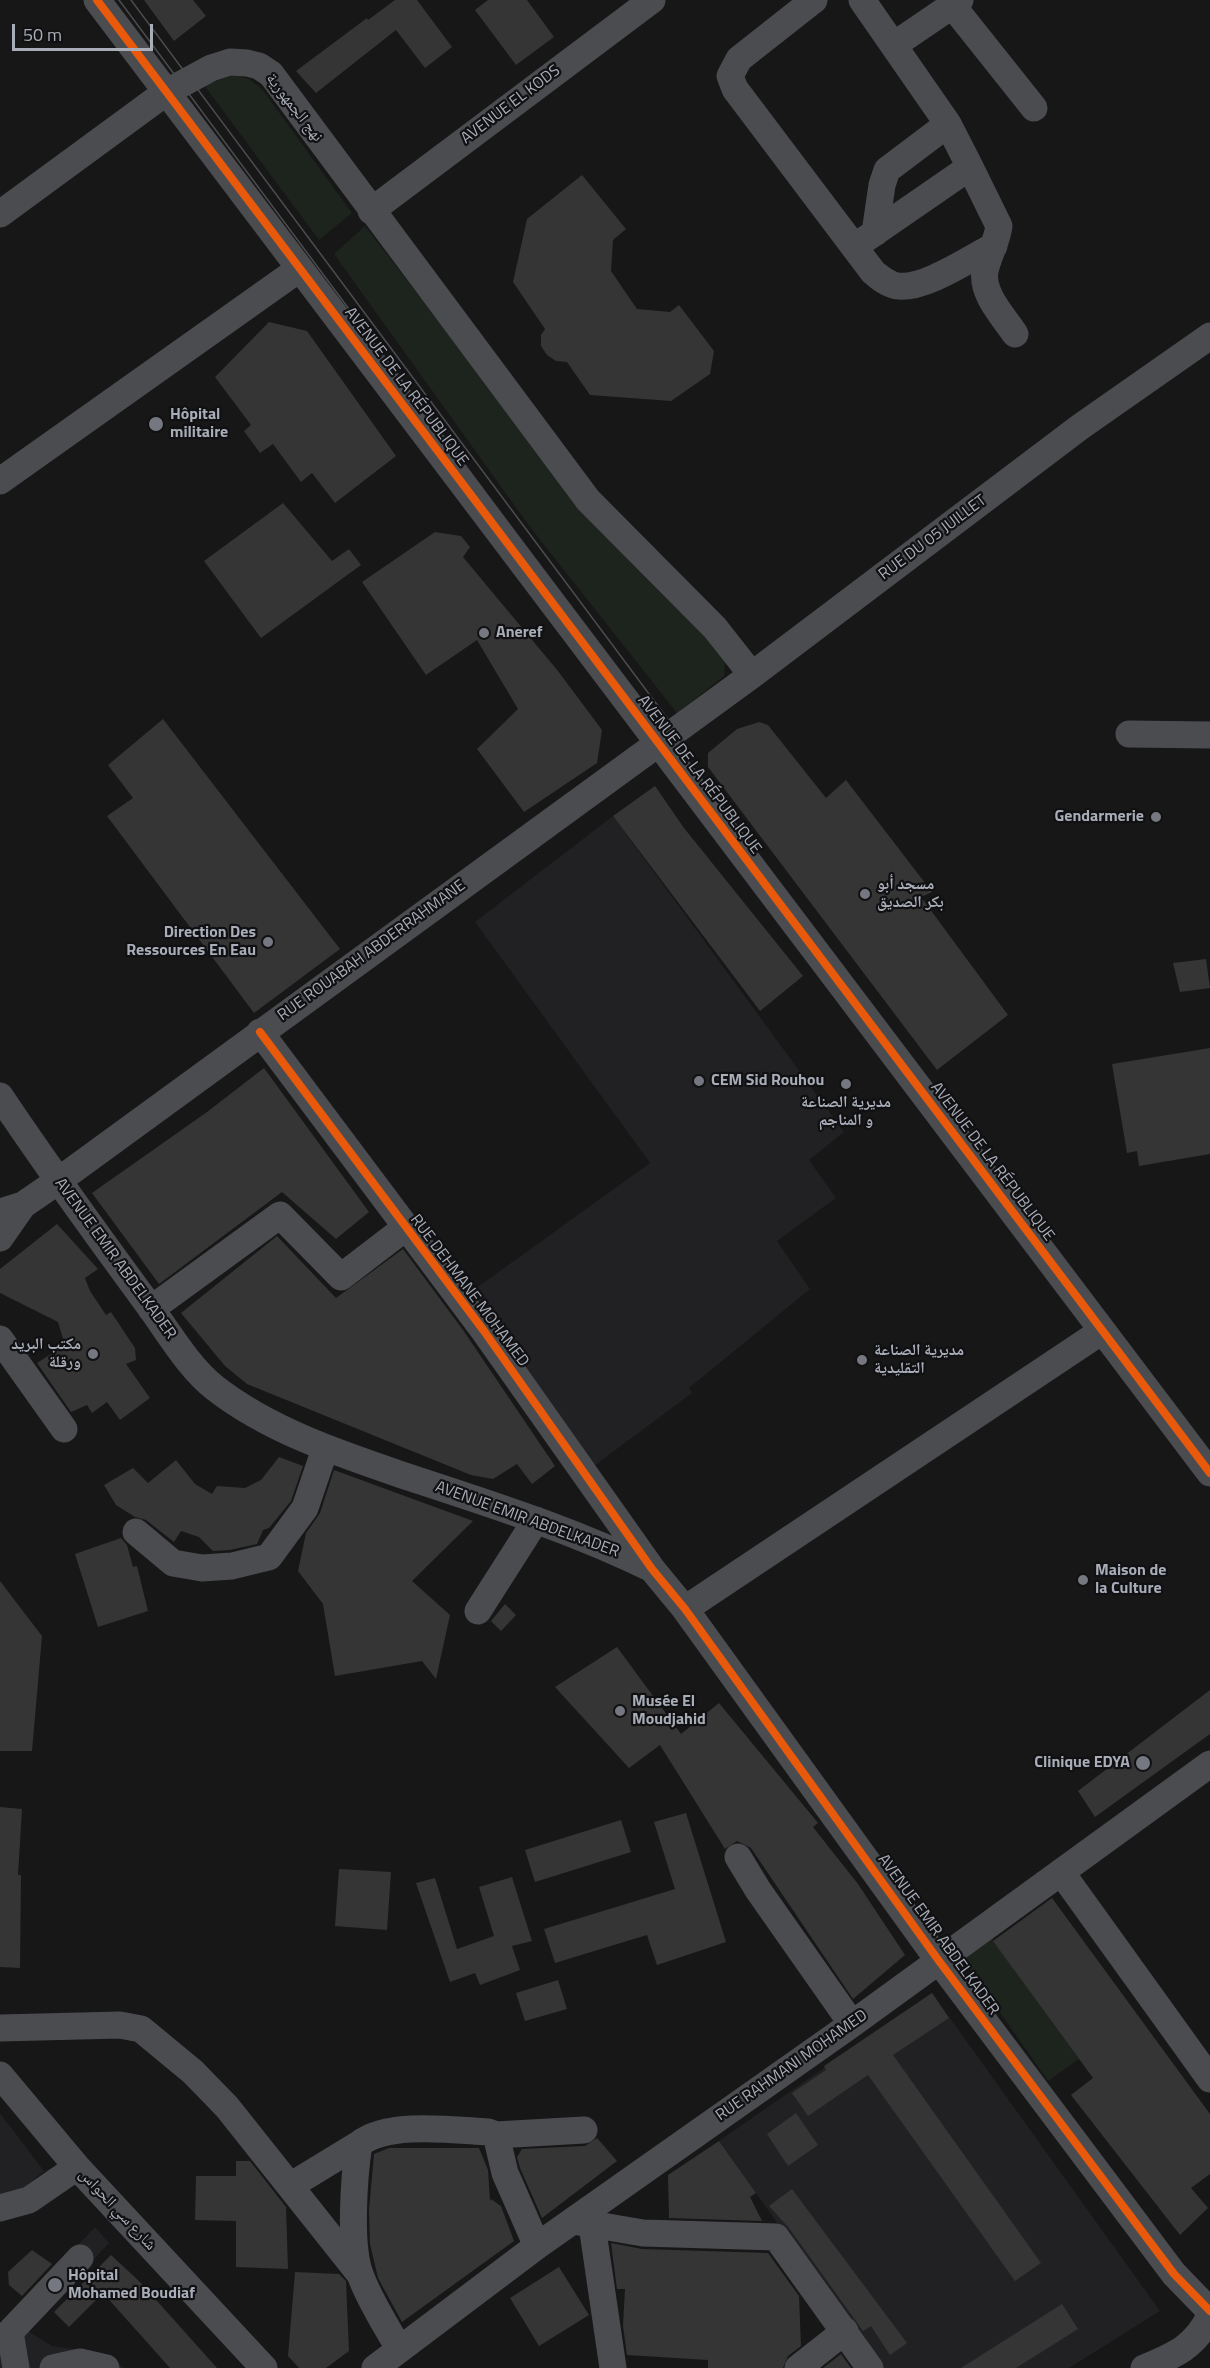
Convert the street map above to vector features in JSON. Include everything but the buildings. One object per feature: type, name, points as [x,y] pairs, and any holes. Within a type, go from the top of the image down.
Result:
[{"type":"street","points":[[97,0],[165,93]]},
{"type":"street","name":"AVENUE EL KODS","points":[[371,211],[652,0]]},
{"type":"street","points":[[814,0],[739,59],[730,76],[735,89],[864,240],[873,272],[886,282],[898,286],[917,285],[994,246]]},
{"type":"street","points":[[862,0],[948,124],[999,226],[985,271],[984,282],[989,294],[1015,334]]},
{"type":"street","points":[[894,45],[956,3],[1034,108]]},
{"type":"street","name":"نهج الجمهورية","points":[[0,214],[165,93],[211,68],[230,62],[259,66],[271,74],[588,500],[715,628],[752,675]]},
{"type":"street","name":"AVENUE DE LA RÉPUBLIQUE","points":[[165,93],[1210,1473]]},
{"type":"street","points":[[864,240],[887,170],[948,124]]},
{"type":"street","points":[[864,240],[970,167]]},
{"type":"street","points":[[0,481],[299,269]]},
{"type":"street","name":"RUE DU 05 JUILLET","points":[[657,742],[752,675],[1080,427],[1210,336]]},
{"type":"street","points":[[1129,734],[1210,735]]},
{"type":"street","name":"RUE ROUABAH ABDERRAHMANE","points":[[12,1209],[58,1181],[657,742]]},
{"type":"street","name":"RUE DEHMANE MOHAMED","points":[[260,1032],[405,1228],[484,1330],[652,1569]]},
{"type":"street","name":"AVENUE EMIR ABDELKADER","points":[[0,1096],[58,1181],[151,1309],[213,1387],[234,1401],[324,1449],[536,1520],[620,1553],[652,1569],[685,1609],[939,1961],[1174,2274],[1210,2311]]},
{"type":"street","points":[[0,1238],[12,1209]]},
{"type":"street","points":[[151,1309],[280,1215],[341,1277],[405,1228]]},
{"type":"street","points":[[685,1609],[1102,1331]]},
{"type":"street","points":[[0,1339],[64,1429]]},
{"type":"street","points":[[136,1532],[173,1563],[202,1568],[232,1566],[269,1557],[305,1508],[324,1449]]},
{"type":"street","points":[[478,1611],[536,1520]]},
{"type":"street","name":"RUE RAHMANI MOHAMED","points":[[375,2368],[537,2246],[583,2223],[852,2024],[1210,1765]]},
{"type":"street","points":[[738,1857],[758,1890],[852,2024]]},
{"type":"street","points":[[1061,1872],[1210,2079]]},
{"type":"street","points":[[0,2028],[120,2025],[141,2029],[210,2089],[290,2186],[360,2274],[399,2349]]},
{"type":"street","name":"شارع سي الحواس","points":[[0,2075],[76,2167],[264,2368]]},
{"type":"street","points":[[290,2186],[374,2134],[397,2131],[489,2132],[496,2135],[584,2130]]},
{"type":"street","points":[[496,2135],[505,2173],[537,2246]]},
{"type":"street","points":[[358,2144],[355,2172],[355,2246],[360,2274]]},
{"type":"street","points":[[0,2208],[29,2200],[76,2167]]},
{"type":"street","points":[[613,2368],[583,2223],[644,2233],[776,2237],[870,2368]]},
{"type":"street","points":[[16,2368],[10,2332],[80,2258]]},
{"type":"street","points":[[1144,2368],[1176,2355],[1184,2349],[1201,2335],[1210,2316]]},
{"type":"street","points":[[798,2368],[844,2331]]},
{"type":"street","points":[[53,2368],[80,2362],[106,2368]]},
{"type":"shaded area","points":[[235,75],[249,79],[262,89],[352,213],[319,240],[204,85]]},
{"type":"shaded area","points":[[365,226],[582,507],[722,650],[725,664],[724,676],[677,713],[530,527],[334,254]]},
{"type":"shaded area","points":[[613,816],[844,1132],[809,1160],[836,1198],[777,1241],[810,1289],[689,1388],[692,1393],[594,1466],[468,1294],[650,1163],[475,922]]},
{"type":"shaded area","points":[[990,1936],[1079,2059],[1048,2081],[962,1958]]},
{"type":"shaded area","points":[[932,1993],[1160,2311],[1069,2368],[880,2368],[719,2141]]},
{"type":"shaded area","points":[[0,2113],[44,2171],[17,2194],[0,2196]]},
{"type":"shaded area","name":"Hôpital Mohamed Boudiaf","points":[[95,2227],[109,2243],[28,2331],[52,2346],[102,2353],[125,2368],[0,2368],[0,2327]]},
{"type":"tram line","points":[[119,0],[657,723]]},
{"type":"tram line","points":[[131,0],[667,718]]},
{"type":"cycle path","points":[[97,0],[1210,1473]]},
{"type":"cycle path","points":[[260,1032],[484,1331],[652,1569],[685,1609],[939,1961],[1174,2274],[1210,2311]]},
{"type":"place","name":"Hôpital militaire","points":[[156,424]]},
{"type":"place","name":"Aneref","points":[[484,633]]},
{"type":"place","name":"Gendarmerie","points":[[1156,817]]},
{"type":"place","name":"مسجد أبو بكر الصديق","points":[[865,894]]},
{"type":"place","name":"Direction Des Ressources En Eau","points":[[268,942]]},
{"type":"place","name":"CEM Sid Rouhou","points":[[699,1081]]},
{"type":"place","name":"مديرية الصناعة و المناجم","points":[[846,1084]]},
{"type":"place","name":"مكتب البريد ورقلة","points":[[93,1354]]},
{"type":"place","name":"مديرية الصناعة التقليدية","points":[[862,1360]]},
{"type":"place","name":"Maison de la Culture","points":[[1083,1580]]},
{"type":"place","name":"Musée El Moudjahid","points":[[620,1711]]},
{"type":"place","name":"Clinique EDYA","points":[[1143,1763]]},
{"type":"place","name":"Hôpital Mohamed Boudiaf","points":[[55,2285]]}]
